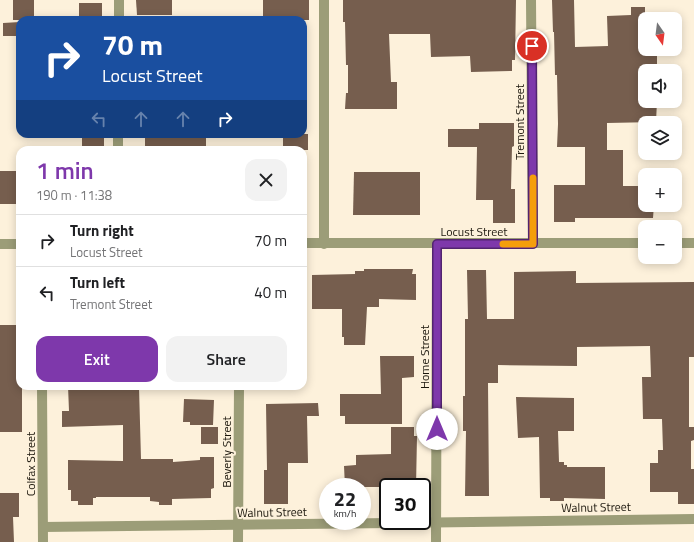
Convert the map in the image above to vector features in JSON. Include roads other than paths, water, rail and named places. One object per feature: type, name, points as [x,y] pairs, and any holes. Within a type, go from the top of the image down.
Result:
[{"type":"street","points":[[118,16],[119,0]]},
{"type":"street","points":[[324,0],[324,244]]},
{"type":"street","name":"Tremont Street","points":[[531,0],[533,244]]},
{"type":"street","name":"Locust Street","points":[[307,244],[638,243]]},
{"type":"street","points":[[682,243],[694,243]]},
{"type":"street","points":[[0,244],[16,244]]},
{"type":"street","name":"Home Street","points":[[436,542],[437,244]]},
{"type":"street","name":"Colfax Street","points":[[42,390],[43,542]]},
{"type":"street","name":"Beverly Street","points":[[238,542],[239,390]]},
{"type":"street","name":"Walnut Street","points":[[43,527],[238,526],[694,519]]}]
